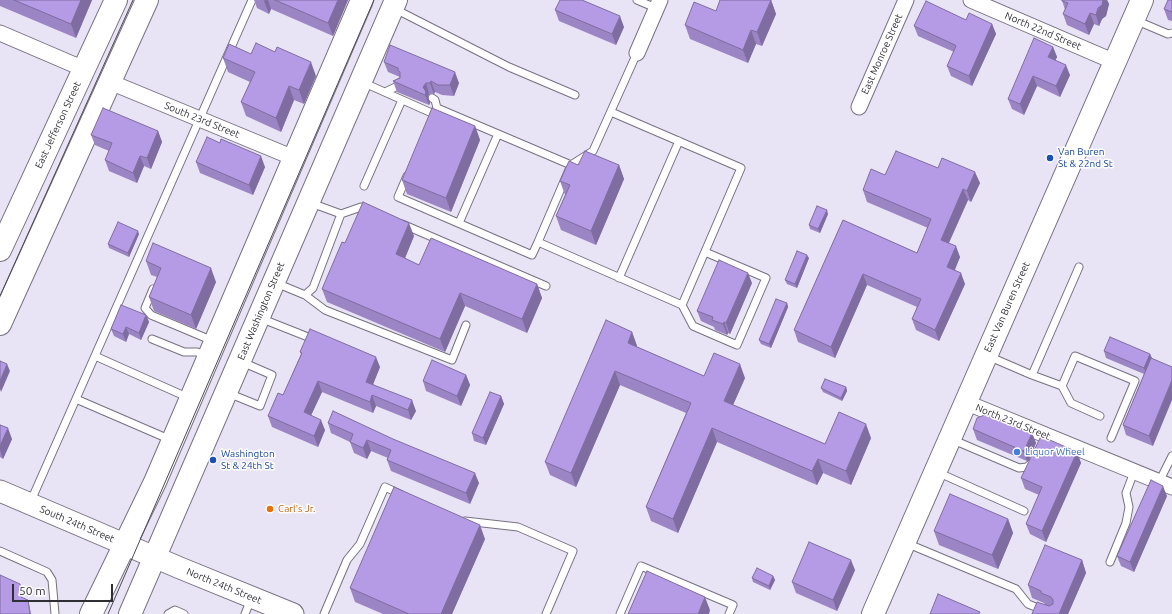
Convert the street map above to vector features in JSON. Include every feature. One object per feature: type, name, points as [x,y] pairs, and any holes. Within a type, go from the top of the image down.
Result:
[{"type":"main road","name":"East Jefferson Street","points":[[0,250],[116,0]]},
{"type":"main road","points":[[0,324],[147,0]]},
{"type":"main road","points":[[91,614],[155,482],[362,0]]},
{"type":"main road","name":"East Van Buren Street","points":[[873,614],[1142,0]]},
{"type":"main road","points":[[308,125],[345,70],[394,4]]},
{"type":"main road","name":"East Washington Street","points":[[130,614],[394,4]]},
{"type":"main road","points":[[0,258],[82,141]]},
{"type":"main road","name":"South 24th Street","points":[[0,492],[154,557]]},
{"type":"main road","name":"North 24th Street","points":[[154,557],[249,606],[293,614]]},
{"type":"street","name":"East Monroe Street","points":[[859,107],[906,0]]},
{"type":"street","name":"North 22nd Street","points":[[971,0],[1115,62]]},
{"type":"street","points":[[637,53],[658,4]]},
{"type":"street","points":[[0,33],[84,69]]},
{"type":"street","name":"South 23rd Street","points":[[110,82],[294,158]]},
{"type":"street","name":"North 23rd Street","points":[[965,402],[1043,438],[1165,485]]},
{"type":"lane","points":[[29,504],[252,0]]},
{"type":"lane","points":[[637,0],[658,4]]},
{"type":"lane","points":[[394,4],[509,67],[575,95]]},
{"type":"lane","points":[[1133,20],[1170,36]]},
{"type":"lane","points":[[410,170],[398,197],[532,255],[571,165],[593,151],[637,53]]},
{"type":"lane","points":[[360,81],[434,114],[498,134],[571,165]]},
{"type":"lane","points":[[385,92],[400,84]]},
{"type":"lane","points":[[432,98],[435,100],[434,114]]},
{"type":"lane","points":[[364,186],[402,100]]},
{"type":"lane","points":[[611,112],[741,168],[682,305]]},
{"type":"lane","points":[[459,223],[498,134]]},
{"type":"lane","points":[[619,278],[678,141]]},
{"type":"lane","points":[[308,202],[341,214],[361,207],[373,212]]},
{"type":"lane","points":[[305,296],[313,288],[341,214]]},
{"type":"lane","points":[[394,221],[546,286]]},
{"type":"lane","points":[[538,242],[682,305],[693,326],[736,345],[766,278],[705,252]]},
{"type":"lane","points":[[1032,375],[1078,267]]},
{"type":"lane","points":[[274,283],[305,296],[325,310],[452,360],[466,325]]},
{"type":"lane","points":[[154,286],[145,308],[152,315],[212,350]]},
{"type":"lane","points":[[258,317],[308,337]]},
{"type":"lane","points":[[152,339],[184,352],[212,350]]},
{"type":"lane","points":[[986,355],[1062,386],[1071,403],[1100,416]]},
{"type":"lane","points":[[95,356],[191,399]]},
{"type":"lane","points":[[1062,386],[1075,356],[1135,381],[1111,438]]},
{"type":"lane","points":[[226,393],[260,406],[272,374],[240,360]]},
{"type":"lane","points":[[76,399],[173,440]]},
{"type":"lane","points":[[949,438],[1019,468],[1027,467],[1033,463],[1036,456]]},
{"type":"lane","points":[[1165,485],[1172,456]]},
{"type":"lane","points":[[935,471],[1024,511]]},
{"type":"lane","points":[[1110,562],[1126,523],[1129,507],[1126,493],[1134,472]]},
{"type":"lane","points":[[324,614],[347,560],[360,544],[385,487],[406,497]]},
{"type":"lane","points":[[461,520],[518,528],[573,551],[546,614]]},
{"type":"lane","points":[[904,542],[1016,589],[1028,604],[1052,614]]},
{"type":"lane","points":[[0,551],[47,572],[52,580],[55,614]]},
{"type":"lane","points":[[620,614],[641,566],[732,606],[729,614]]},
{"type":"lane","points":[[168,614],[175,610],[184,614]]},
{"type":"building","points":[[14,0],[81,0],[71,24]]},
{"type":"building","points":[[275,0],[338,0],[328,23]]},
{"type":"building","points":[[560,0],[582,0],[620,16],[612,34],[555,10]]},
{"type":"building","points":[[720,0],[771,0],[757,32],[751,30],[743,50],[685,25],[694,2],[716,11]]},
{"type":"building","points":[[1062,0],[1103,0],[1102,5],[1098,8],[1096,15],[1090,13],[1085,24],[1063,14],[1068,3]]},
{"type":"building","points":[[1168,0],[1172,0],[1172,12],[1164,9]]},
{"type":"building","points":[[926,1],[966,20],[969,13],[992,24],[969,76],[947,66],[956,46],[955,45],[914,26]]},
{"type":"building","points":[[1034,38],[1053,47],[1048,57],[1066,65],[1056,86],[1033,76],[1020,104],[1008,99]]},
{"type":"building","points":[[256,43],[275,52],[277,47],[311,62],[299,90],[289,86],[276,118],[241,102],[255,72],[223,58],[229,44],[251,54]]},
{"type":"building","points":[[390,45],[455,72],[450,85],[438,85],[431,81],[430,83],[426,83],[423,87],[426,92],[425,95],[393,81],[400,78],[400,72],[398,68],[384,62]]},
{"type":"building","points":[[103,108],[158,131],[147,158],[140,156],[133,173],[105,160],[112,143],[91,135]]},
{"type":"building","points":[[432,108],[475,126],[446,198],[402,180]]},
{"type":"building","points":[[207,137],[220,143],[221,139],[261,156],[249,185],[196,162]]},
{"type":"building","points":[[585,151],[619,165],[591,231],[556,216],[570,185],[560,181],[569,161],[578,165]]},
{"type":"building","points":[[896,151],[938,168],[942,158],[975,172],[967,191],[963,189],[941,240],[956,246],[947,267],[961,273],[935,330],[912,319],[921,299],[863,274],[831,347],[794,330],[843,220],[917,253],[931,219],[863,190],[871,169],[885,175]]},
{"type":"building","points":[[363,202],[409,223],[396,254],[419,265],[431,238],[537,284],[522,319],[460,293],[440,339],[322,289],[342,242],[345,243]]},
{"type":"building","points":[[817,206],[827,210],[818,229],[809,225]]},
{"type":"building","points":[[118,222],[138,231],[128,253],[108,244]]},
{"type":"building","points":[[153,243],[211,268],[191,315],[149,297],[161,268],[146,261]]},
{"type":"building","points":[[797,251],[807,255],[795,284],[785,280]]},
{"type":"building","points":[[719,260],[748,273],[726,323],[724,322],[723,324],[712,320],[713,317],[697,311]]},
{"type":"building","points":[[776,299],[787,303],[769,344],[759,340]]},
{"type":"building","points":[[121,305],[146,315],[139,333],[126,327],[123,334],[111,329]]},
{"type":"building","points":[[606,320],[632,332],[628,343],[704,376],[714,353],[740,364],[724,401],[825,444],[839,412],[866,424],[846,471],[818,459],[812,471],[712,428],[673,519],[646,507],[691,403],[615,371],[571,473],[545,462]]},
{"type":"building","points":[[310,329],[376,357],[366,382],[412,400],[408,410],[372,395],[370,402],[318,381],[304,412],[321,420],[314,436],[268,416],[278,393],[283,395],[302,353],[300,352]]},
{"type":"building","points":[[1110,337],[1150,354],[1144,368],[1104,351]]},
{"type":"building","points":[[1151,358],[1172,367],[1172,380],[1149,436],[1123,425]]},
{"type":"building","points":[[432,360],[466,375],[457,396],[423,381]]},
{"type":"building","points":[[0,361],[7,364],[0,381]]},
{"type":"building","points":[[825,379],[846,387],[841,398],[821,388]]},
{"type":"building","points":[[490,392],[501,396],[483,438],[472,433]]},
{"type":"building","points":[[333,411],[393,439],[475,473],[466,493],[387,460],[391,450],[367,440],[363,448],[350,442],[353,434],[328,423]]},
{"type":"building","points":[[987,414],[1032,433],[1025,449],[1023,451],[973,429],[977,418]]},
{"type":"building","points":[[0,425],[8,428],[0,446]]},
{"type":"building","points":[[1041,436],[1077,452],[1042,531],[1026,524],[1042,487],[1021,478]]},
{"type":"building","points":[[1151,480],[1163,486],[1130,562],[1117,556]]},
{"type":"building","points":[[394,487],[480,525],[441,614],[409,614],[350,588]]},
{"type":"building","points":[[950,494],[1008,519],[992,555],[934,531]]},
{"type":"building","points":[[809,542],[851,560],[833,600],[792,582]]},
{"type":"building","points":[[1045,545],[1082,560],[1059,614],[1032,614],[1037,602],[1049,606],[1053,604],[1051,597],[1028,585]]},
{"type":"building","points":[[757,568],[773,576],[769,586],[752,578]]},
{"type":"building","points":[[647,571],[705,597],[698,614],[628,614]]},
{"type":"building","points":[[0,575],[20,584],[21,597],[28,600],[30,614],[0,614]]},
{"type":"building","points":[[938,594],[980,612],[979,614],[930,614]]},
{"type":"tram line","points":[[0,296],[133,0]]},
{"type":"tram line","points":[[108,614],[374,0]]},
{"type":"place","name":"Van Buren St & 22nd St","points":[[1050,158]]},
{"type":"place","name":"Liquor Wheel","points":[[1017,452]]},
{"type":"place","name":"Washington St & 24th St","points":[[213,460]]},
{"type":"place","name":"Carl's Jr.","points":[[270,509]]}]
